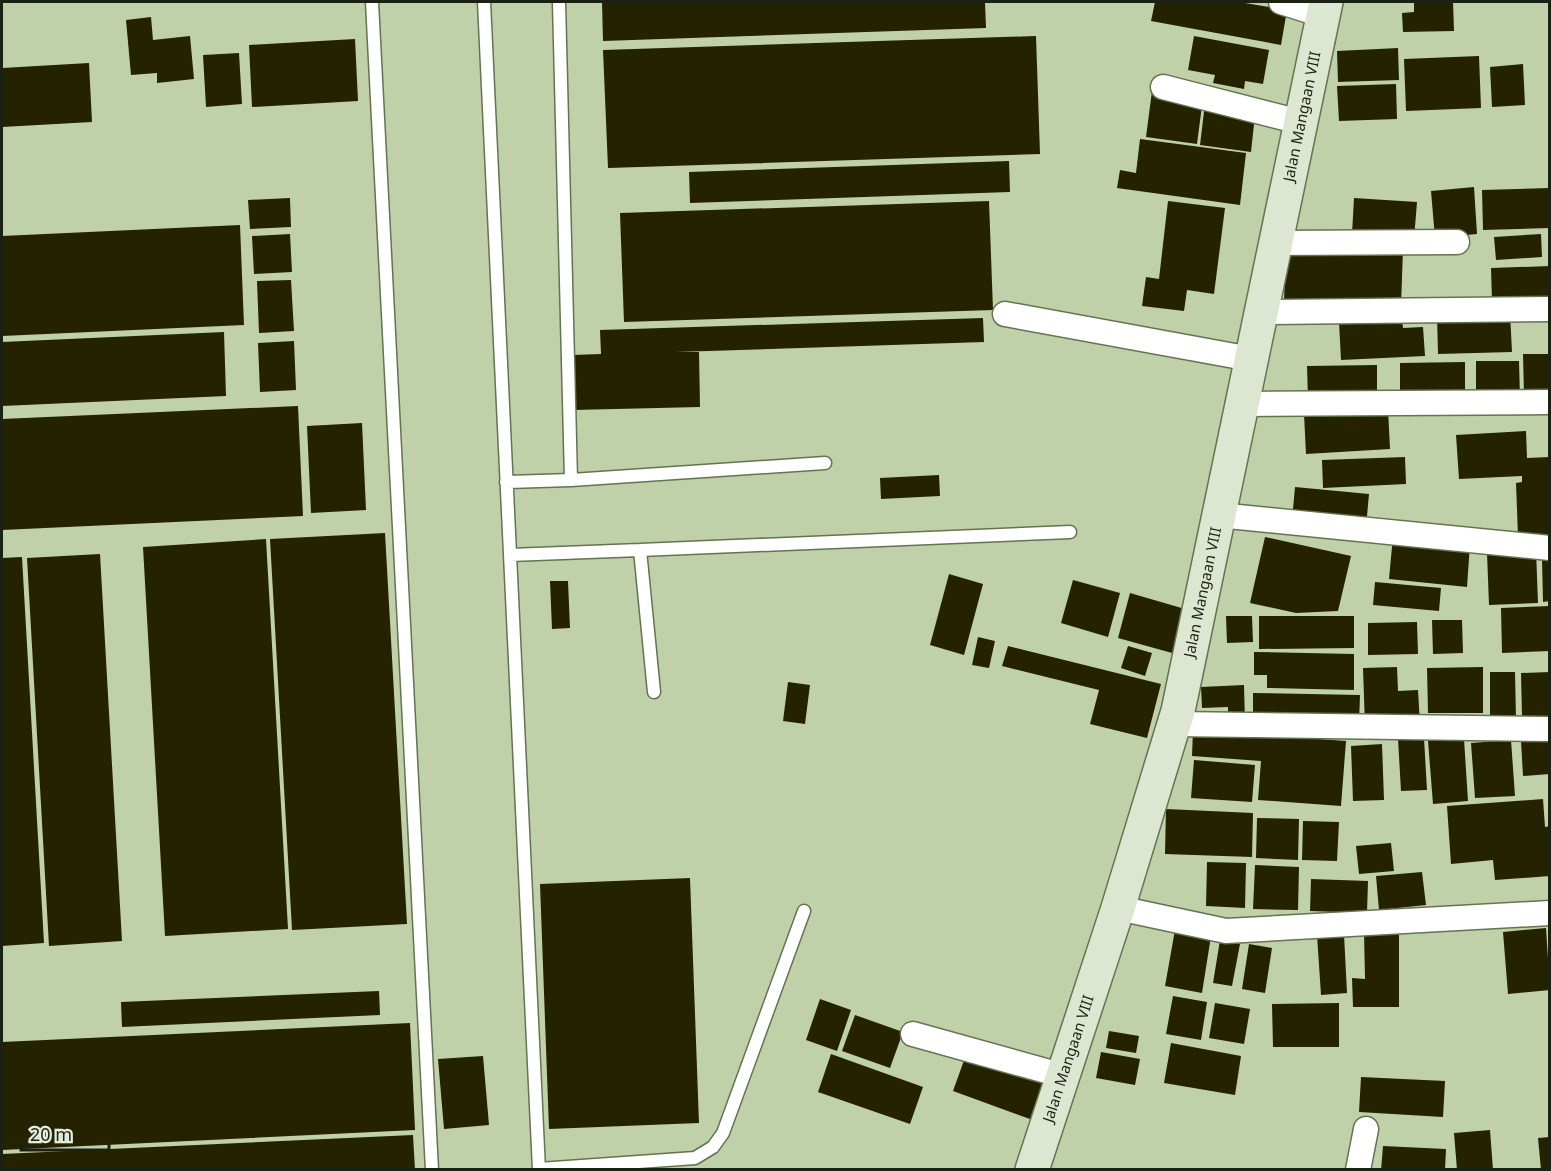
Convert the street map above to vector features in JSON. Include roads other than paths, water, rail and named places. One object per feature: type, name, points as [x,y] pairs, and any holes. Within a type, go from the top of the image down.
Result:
[{"type":"street","points":[[1281,2],[1324,8]]},
{"type":"street","name":"Jalan Mangaan VIII","points":[[1032,1170],[1118,908],[1178,711],[1324,8]]},
{"type":"street","points":[[1163,87],[1300,122]]},
{"type":"street","points":[[1275,243],[1457,242]]},
{"type":"street","points":[[1260,312],[1550,309]]},
{"type":"street","points":[[1005,314],[1251,359]]},
{"type":"street","points":[[1241,404],[1550,402]]},
{"type":"street","points":[[1218,514],[1550,548]]},
{"type":"street","points":[[1173,724],[1550,729]]},
{"type":"street","points":[[1118,908],[1226,931],[1550,913]]},
{"type":"street","points":[[913,1034],[1064,1076]]},
{"type":"street","points":[[1358,1170],[1366,1129]]},
{"type":"lane","points":[[372,2],[432,1170]]},
{"type":"lane","points":[[483,2],[539,1169],[695,1158],[713,1147],[723,1133],[804,911]]},
{"type":"lane","points":[[559,2],[571,480]]},
{"type":"lane","points":[[506,482],[571,480],[825,463]]},
{"type":"lane","points":[[510,555],[1070,532]]},
{"type":"lane","points":[[640,550],[654,692]]}]
